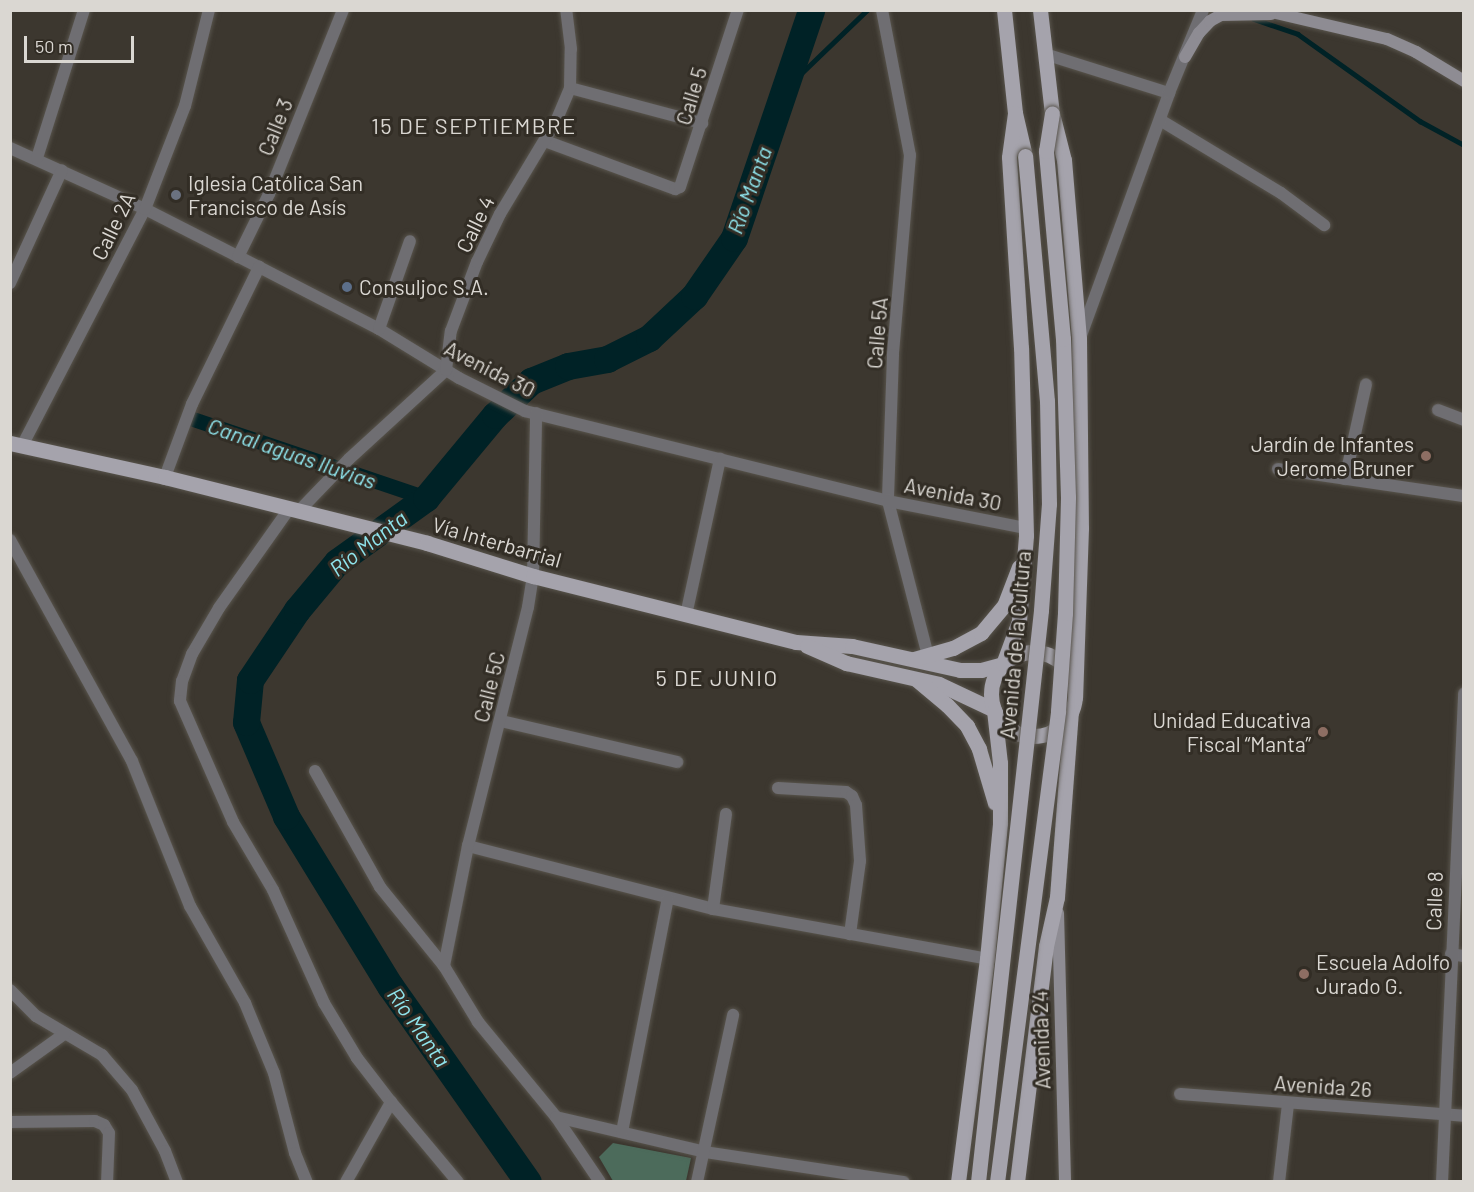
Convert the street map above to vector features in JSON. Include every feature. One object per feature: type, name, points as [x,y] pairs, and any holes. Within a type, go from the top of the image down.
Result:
[{"type":"main road","name":"Avenida de la Cultura","points":[[978,1182],[1041,610],[1049,504],[1047,401],[1025,156],[1015,113],[1004,10]]},
{"type":"main road","name":"Avenida de la Cultura","points":[[1017,1182],[1046,946],[1057,897],[1073,704],[1081,528],[1079,339],[1064,160],[1052,112],[1040,10]]},
{"type":"main road","name":"Avenida de la Cultura","points":[[997,1182],[1058,711],[1065,613],[1068,497],[1063,349],[1046,151],[1052,112]]},
{"type":"main road","name":"Avenida de la Cultura","points":[[1004,664],[1019,621],[1026,532],[1021,348],[1009,158],[1015,113]]},
{"type":"main road","name":"Vía Interbarrial","points":[[16,444],[165,477],[428,543],[533,576],[796,642],[846,663],[915,678],[954,690],[994,710]]},
{"type":"main road","points":[[910,660],[928,656],[971,640],[998,616],[1017,576],[1026,532]]},
{"type":"main road","name":"Vía Interbarrial","points":[[796,642],[852,646],[960,670],[981,670],[1004,664]]},
{"type":"main road","points":[[1026,652],[1051,656],[1069,673],[1073,704],[1064,722],[1053,731],[1025,735],[1012,731],[1001,722],[994,710],[992,686],[1004,664],[1026,652]]},
{"type":"main road","points":[[915,678],[947,705],[967,726],[979,749],[1000,823]]},
{"type":"main road","name":"Avenida de la Cultura","points":[[958,1182],[987,959],[1000,823],[1000,763],[994,710]]},
{"type":"street","points":[[37,158],[84,10]]},
{"type":"street","name":"Calle 2A","points":[[16,444],[145,209],[185,106],[209,10]]},
{"type":"street","points":[[329,10],[343,13]]},
{"type":"street","name":"Calle 4","points":[[446,370],[451,331],[477,262],[500,214],[545,141],[570,88],[571,49],[566,10]]},
{"type":"street","name":"Calle 5","points":[[545,141],[675,189],[682,184],[738,10]]},
{"type":"street","points":[[1079,339],[1169,93],[1203,10]]},
{"type":"street","points":[[1263,10],[1387,39],[1426,57],[1464,81]]},
{"type":"street","name":"Calle 5A","points":[[883,12],[910,155],[893,355],[888,501],[928,656]]},
{"type":"street","name":"Calle 3","points":[[238,257],[269,194],[343,13]]},
{"type":"street","points":[[1185,57],[1199,33],[1210,21],[1221,15],[1277,14]]},
{"type":"street","points":[[1045,54],[1169,93]]},
{"type":"street","points":[[570,88],[702,123]]},
{"type":"street","points":[[1160,120],[1281,193],[1324,225]]},
{"type":"street","name":"Avenida 30","points":[[10,148],[37,158],[145,209],[379,330],[459,378],[530,412],[888,501],[1026,532]]},
{"type":"street","points":[[10,283],[62,170]]},
{"type":"street","points":[[379,330],[410,241]]},
{"type":"street","points":[[165,477],[192,404],[259,267]]},
{"type":"street","points":[[446,370],[339,469],[299,512],[219,608],[192,654],[182,681],[180,701],[227,811],[273,890],[324,1003],[357,1058],[458,1182]]},
{"type":"street","points":[[1345,478],[1366,384]]},
{"type":"street","points":[[1438,410],[1464,420]]},
{"type":"street","name":"Calle 5C","points":[[444,966],[468,846],[501,721],[533,576],[530,412]]},
{"type":"street","points":[[686,615],[720,459]]},
{"type":"street","points":[[1278,469],[1464,496]]},
{"type":"street","points":[[10,540],[132,761],[190,906],[245,1003],[274,1072],[295,1153],[307,1182]]},
{"type":"street","name":"Calle 8","points":[[1442,1182],[1457,955],[1464,693]]},
{"type":"street","points":[[501,721],[677,762]]},
{"type":"street","points":[[315,771],[380,887],[444,966],[478,1022],[556,1118],[600,1182]]},
{"type":"street","points":[[778,788],[846,792],[852,796],[856,805],[860,861],[850,933]]},
{"type":"street","points":[[713,909],[726,814]]},
{"type":"street","points":[[468,846],[713,909],[987,959]]},
{"type":"street","name":"Avenida 24","points":[[1057,897],[1065,1182]]},
{"type":"street","points":[[622,1132],[668,898]]},
{"type":"street","points":[[10,990],[36,1016],[102,1054],[132,1090],[165,1151],[177,1182]]},
{"type":"street","points":[[697,1182],[733,1015]]},
{"type":"street","points":[[10,1073],[64,1034]]},
{"type":"street","name":"Avenida 26","points":[[1180,1094],[1464,1116]]},
{"type":"street","points":[[346,1182],[391,1102]]},
{"type":"street","points":[[1279,1182],[1288,1104]]},
{"type":"street","points":[[556,1118],[705,1152],[904,1182]]},
{"type":"street","points":[[10,1122],[95,1122],[104,1125],[109,1133],[107,1182]]},
{"type":"green space","points":[[613,1143],[691,1158],[686,1181],[613,1181],[599,1157]]},
{"type":"waterway","name":"Río Manta","points":[[528,1182],[390,986],[286,816],[246,722],[250,680],[297,610],[337,562],[426,498],[495,415],[531,381],[568,366],[607,359],[649,338],[694,296],[734,238],[811,10]]},
{"type":"waterway","points":[[787,87],[867,10]]},
{"type":"waterway","points":[[1254,19],[1298,34],[1420,121],[1464,145]]},
{"type":"waterway","name":"Canal aguas lluvias","points":[[193,419],[426,498]]},
{"type":"place","name":"Iglesia Católica San Francisco de Asís","points":[[176,195]]},
{"type":"place","name":"Consuljoc S.A.","points":[[347,287]]},
{"type":"place","name":"Jardín de Infantes Jerome Bruner","points":[[1426,456]]},
{"type":"place","name":"Unidad Educativa Fiscal “Manta”","points":[[1323,732]]},
{"type":"place","name":"Escuela Adolfo Jurado G.","points":[[1304,974]]},
{"type":"district","name":"15 DE SEPTIEMBRE","points":[[474,126]]},
{"type":"district","name":"5 DE JUNIO","points":[[717,678]]}]
